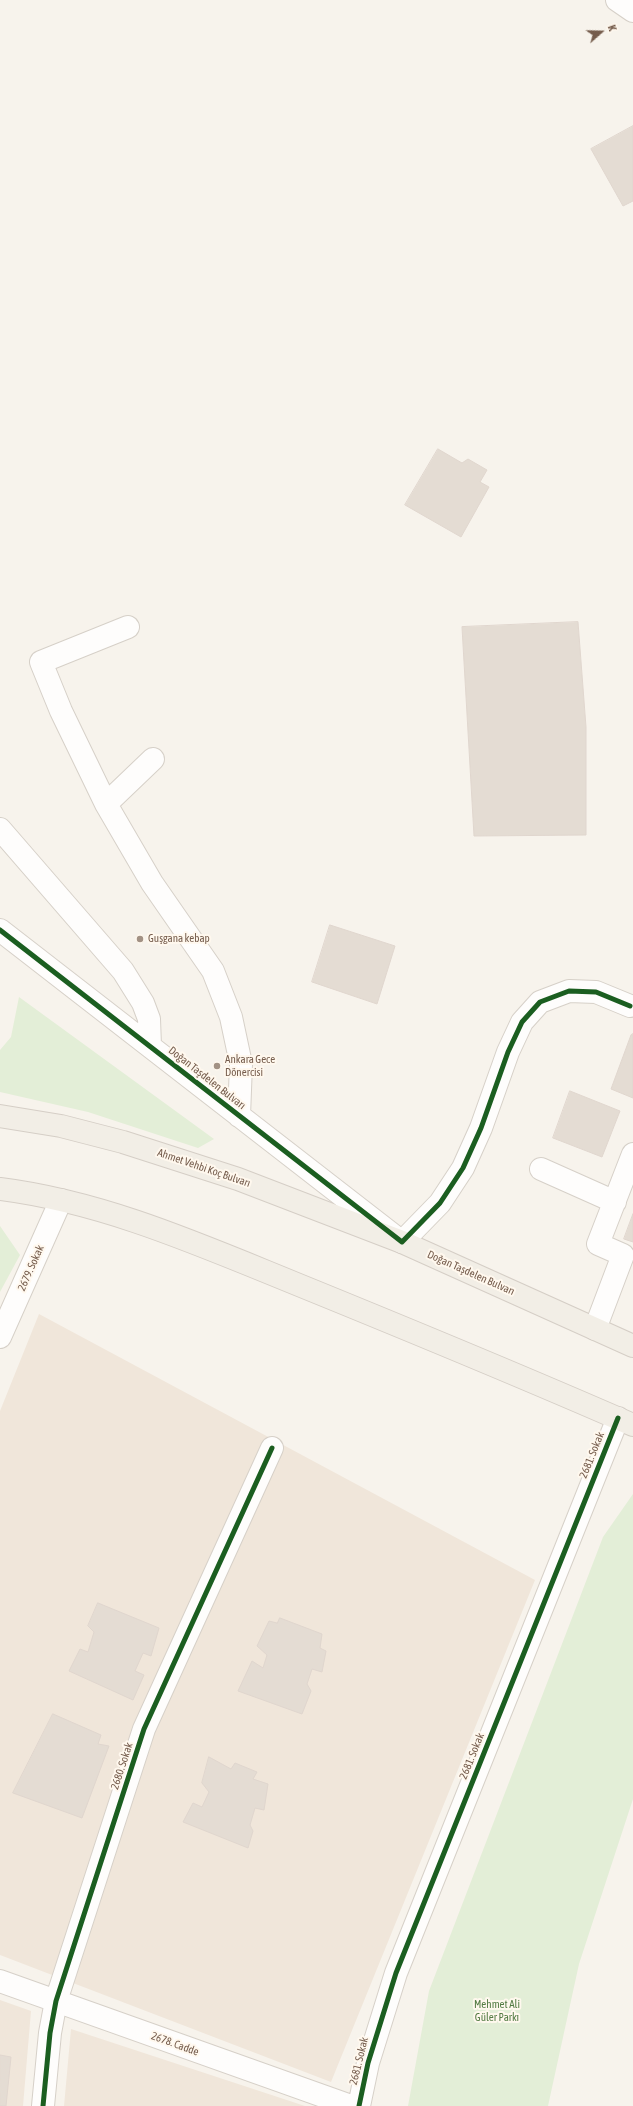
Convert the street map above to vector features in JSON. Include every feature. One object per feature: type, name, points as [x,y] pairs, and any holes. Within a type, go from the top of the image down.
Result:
[{"type":"main road","name":"Ahmet Vehbi Koç Bulvarı","points":[[0,1116],[61,1126],[198,1165],[402,1242]]},
{"type":"main road","points":[[0,1190],[61,1200],[114,1214],[168,1232],[377,1316],[625,1421]]},
{"type":"main road","name":"Doğan Taşdelen Bulvarı","points":[[402,1242],[633,1346]]},
{"type":"street","points":[[617,0],[633,11]]},
{"type":"street","points":[[128,627],[40,662],[106,804],[152,883],[213,971],[231,1016],[241,1064],[239,1116]]},
{"type":"street","points":[[106,804],[154,759]]},
{"type":"street","points":[[0,829],[123,970],[143,1003],[149,1019],[150,1046]]},
{"type":"street","name":"Doğan Taşdelen Bulvarı","points":[[0,930],[402,1242]]},
{"type":"street","points":[[402,1242],[440,1203],[463,1168],[481,1128],[508,1052],[522,1022],[540,1002],[569,991],[596,992],[630,1006]]},
{"type":"street","points":[[595,1329],[623,1255],[598,1244],[633,1154]]},
{"type":"street","points":[[541,1169],[615,1202]]},
{"type":"street","name":"2679. Sokak","points":[[0,1337],[61,1200]]},
{"type":"street","name":"2681. Sokak","points":[[359,2106],[368,2063],[396,1973],[625,1421]]},
{"type":"street","name":"2680. Sokak","points":[[42,2106],[50,2033],[56,2001],[144,1729],[272,1448]]},
{"type":"street","name":"2678. Cadde","points":[[0,1981],[351,2106]]},
{"type":"shaded area","points":[[39,1314],[535,1580],[331,2082],[0,1955],[0,1411]]},
{"type":"shaded area","points":[[0,2000],[31,2011],[23,2106],[0,2106]]},
{"type":"shaded area","points":[[71,2029],[305,2106],[64,2106]]},
{"type":"green space","points":[[19,997],[214,1139],[198,1148],[88,1112],[0,1092],[0,1050],[11,1037]]},
{"type":"green space","points":[[0,1226],[20,1255],[0,1292]]},
{"type":"green space","name":"Mehmet Ali Güler Parkı","points":[[633,1494],[633,1799],[579,1964],[548,2106],[408,2106],[429,1991],[603,1537]]},
{"type":"building","points":[[633,126],[633,201],[623,206],[591,149]]},
{"type":"building","points":[[438,449],[462,463],[468,459],[487,470],[480,482],[489,487],[461,537],[405,505]]},
{"type":"building","points":[[578,622],[586,727],[586,835],[474,836],[462,627]]},
{"type":"building","points":[[330,925],[395,946],[377,1004],[312,982]]},
{"type":"building","points":[[633,1034],[633,1098],[611,1089],[631,1035]]},
{"type":"building","points":[[570,1091],[620,1111],[602,1157],[553,1138]]},
{"type":"building","points":[[633,1214],[633,1242],[624,1239]]},
{"type":"building","points":[[98,1603],[159,1628],[151,1656],[143,1653],[135,1671],[144,1675],[133,1700],[69,1671],[80,1649],[88,1652],[94,1632],[88,1626]]},
{"type":"building","points":[[280,1618],[322,1634],[320,1648],[326,1651],[322,1672],[312,1669],[307,1684],[311,1691],[302,1714],[238,1691],[252,1661],[263,1668],[267,1655],[257,1646],[269,1621],[277,1623]]},
{"type":"building","points":[[53,1714],[101,1735],[98,1744],[109,1746],[82,1818],[13,1793]]},
{"type":"building","points":[[209,1757],[231,1769],[235,1763],[257,1772],[253,1779],[268,1784],[264,1810],[255,1808],[250,1825],[253,1831],[248,1848],[183,1822],[193,1803],[202,1807],[209,1792],[202,1783]]},
{"type":"building","points":[[0,2055],[11,2057],[6,2106],[0,2106]]},
{"type":"cycle path","points":[[0,930],[402,1242],[440,1203],[463,1168],[481,1128],[508,1052],[522,1022],[540,1002],[569,991],[596,992],[630,1006]]},
{"type":"cycle path","points":[[359,2106],[368,2063],[396,1973],[618,1418]]},
{"type":"cycle path","points":[[43,2106],[50,2033],[56,2001],[144,1729],[272,1448]]},
{"type":"place","name":"Guşgana kebap","points":[[140,939]]},
{"type":"place","name":"Ankara Gece Dönercisi","points":[[217,1066]]}]
